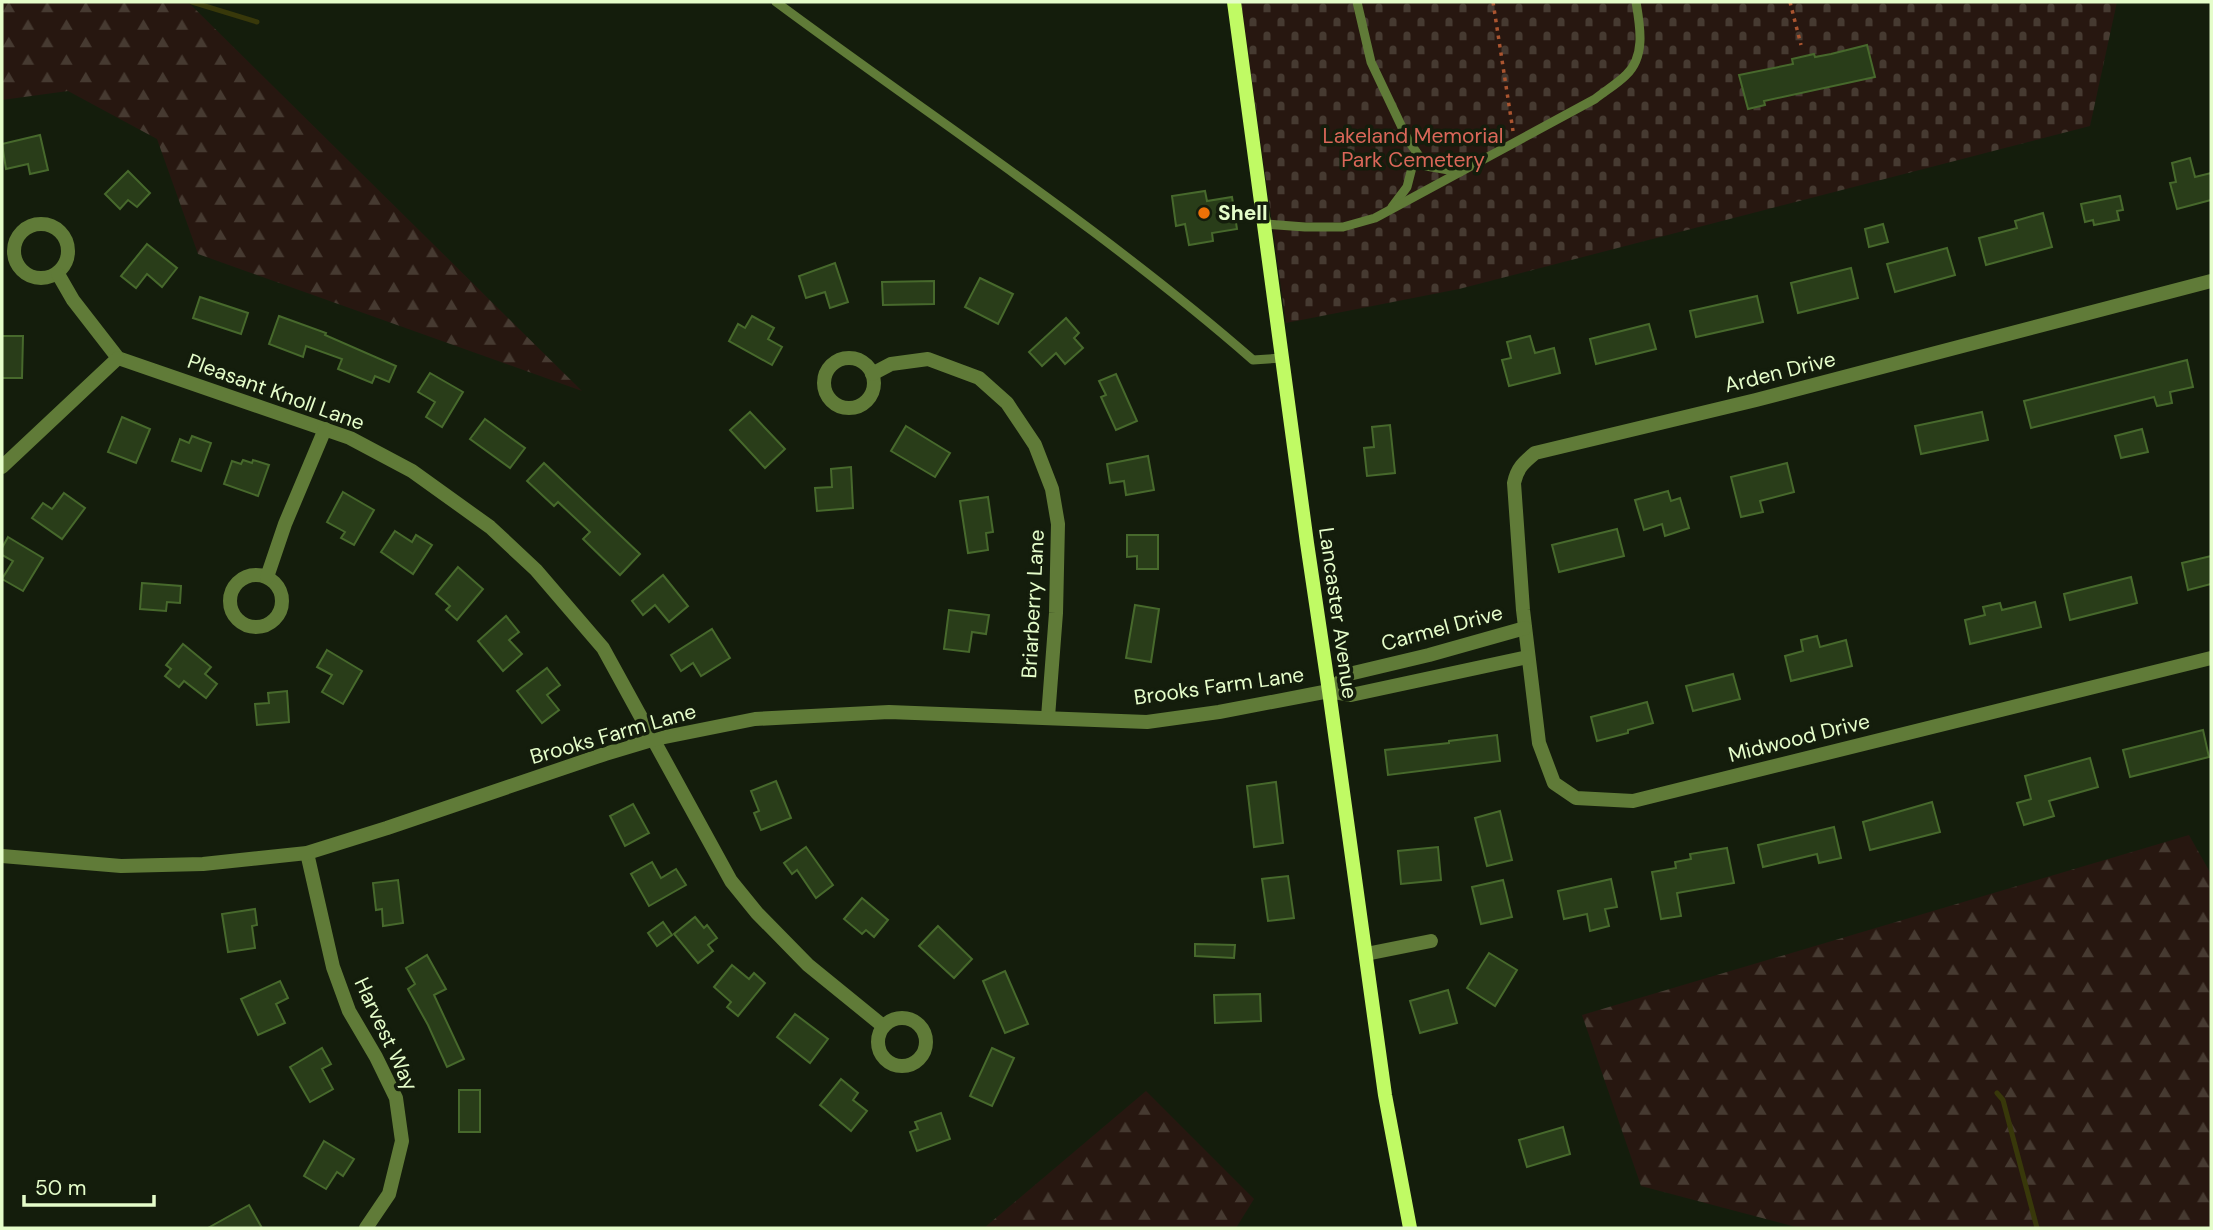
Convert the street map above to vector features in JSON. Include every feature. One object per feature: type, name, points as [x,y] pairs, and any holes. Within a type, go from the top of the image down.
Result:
[{"type":"main road","name":"Lancaster Avenue","points":[[1234,2],[1385,1095],[1410,1228]]},
{"type":"street","points":[[2,467],[118,358],[73,300],[58,274]]},
{"type":"street","name":"Arden Drive","points":[[1525,628],[1514,482],[1521,464],[1535,453],[1756,400],[2211,281]]},
{"type":"street","name":"Pleasant Knoll Lane","points":[[118,358],[350,438],[412,471],[490,527],[527,561],[603,648],[732,881],[757,913],[808,965],[883,1026]]},
{"type":"street","name":"Briarberry Lane","points":[[872,374],[891,364],[928,359],[979,378],[1007,403],[1035,445],[1052,489],[1058,524],[1056,613],[1048,718]]},
{"type":"street","points":[[267,578],[285,524],[325,429]]},
{"type":"street","name":"Midwood Drive","points":[[1525,628],[1539,743],[1554,783],[1576,798],[1633,801],[2211,658]]},
{"type":"street","name":"Carmel Drive","points":[[1329,691],[1349,674],[1525,628]]},
{"type":"street","name":"Carmel Drive","points":[[1329,691],[1351,695],[1528,657]]},
{"type":"street","name":"Brooks Farm Lane","points":[[2,856],[121,866],[203,864],[307,853],[655,740],[755,719],[889,712],[1147,722],[1219,712],[1329,691]]},
{"type":"street","name":"Harvest Way","points":[[307,853],[332,967],[349,1011],[396,1098],[402,1141],[389,1194],[366,1228]]},
{"type":"street","points":[[1366,954],[1431,941]]},
{"type":"lane","points":[[776,2],[1116,248],[1253,360],[1282,358]]},
{"type":"lane","points":[[1357,2],[1371,62],[1408,140],[1426,166],[1460,172]]},
{"type":"lane","points":[[1265,224],[1343,227],[1375,218],[1595,99],[1628,74],[1636,61],[1642,37],[1636,2]]},
{"type":"lane","points":[[1390,210],[1407,187],[1416,152]]},
{"type":"path","points":[[1493,2],[1515,142]]},
{"type":"path","points":[[1790,2],[1801,45]]},
{"type":"green space","points":[[2,2],[188,2],[582,391],[198,254],[157,139],[68,91],[2,100]]},
{"type":"green space","name":"Lakeland Memorial Park Cemetery","points":[[1241,2],[2117,2],[2090,126],[1459,289],[1286,323]]},
{"type":"green space","points":[[2189,835],[2211,874],[2211,1228],[1800,1228],[1641,1186],[1582,1015]]},
{"type":"green space","points":[[1146,1091],[1254,1199],[1236,1228],[984,1228]]},
{"type":"building","points":[[1867,45],[1875,77],[1764,101],[1765,105],[1748,109],[1739,75],[1793,64],[1792,59],[1814,54],[1815,57]]},
{"type":"building","points":[[40,135],[48,170],[30,174],[28,164],[6,169],[2,144]]},
{"type":"building","points":[[2190,158],[2195,177],[2211,173],[2211,200],[2177,209],[2170,183],[2176,182],[2172,163]]},
{"type":"building","points":[[128,171],[150,193],[137,207],[128,200],[120,209],[105,194]]},
{"type":"building","name":"Shell","points":[[1205,191],[1207,201],[1232,197],[1237,229],[1212,233],[1213,241],[1189,245],[1185,224],[1176,226],[1172,196]]},
{"type":"building","points":[[2120,196],[2123,210],[2117,211],[2119,220],[2094,225],[2093,220],[2085,222],[2081,204]]},
{"type":"building","points":[[2043,213],[2052,247],[1986,265],[1979,238],[2017,228],[2015,221]]},
{"type":"building","points":[[1883,224],[1888,242],[1869,247],[1865,229]]},
{"type":"building","points":[[147,244],[177,268],[162,287],[147,274],[136,288],[121,276]]},
{"type":"building","points":[[1947,248],[1955,275],[1895,292],[1887,264]]},
{"type":"building","points":[[835,263],[848,302],[830,308],[825,292],[806,298],[799,276]]},
{"type":"building","points":[[1851,268],[1858,298],[1798,313],[1791,283]]},
{"type":"building","points":[[980,278],[1013,294],[998,324],[965,307]]},
{"type":"building","points":[[934,281],[934,304],[883,305],[882,282]]},
{"type":"building","points":[[1757,296],[1763,322],[1696,337],[1690,311]]},
{"type":"building","points":[[200,297],[248,313],[241,334],[193,318]]},
{"type":"building","points":[[279,316],[326,333],[325,335],[396,366],[389,382],[375,376],[372,383],[338,369],[342,359],[306,346],[303,357],[269,344]]},
{"type":"building","points":[[752,316],[774,328],[768,339],[782,347],[772,365],[729,341],[738,324],[745,328]]},
{"type":"building","points":[[1066,318],[1079,333],[1074,338],[1083,348],[1065,364],[1056,353],[1042,366],[1029,352]]},
{"type":"building","points":[[1649,324],[1656,349],[1596,364],[1590,339]]},
{"type":"building","points":[[2,336],[23,336],[22,378],[2,378]]},
{"type":"building","points":[[1530,336],[1535,353],[1554,348],[1560,373],[1509,386],[1502,360],[1511,358],[1507,342]]},
{"type":"building","points":[[2187,360],[2193,387],[2170,392],[2172,403],[2157,406],[2154,397],[2031,428],[2024,401]]},
{"type":"building","points":[[430,373],[463,392],[442,427],[426,417],[435,402],[418,392]]},
{"type":"building","points":[[1116,374],[1137,421],[1116,430],[1101,397],[1106,395],[1099,381]]},
{"type":"building","points":[[750,412],[785,449],[765,468],[730,430]]},
{"type":"building","points":[[1982,412],[1988,440],[1921,454],[1915,426]]},
{"type":"building","points":[[122,417],[150,429],[136,463],[108,452]]},
{"type":"building","points":[[485,419],[525,448],[510,468],[470,439]]},
{"type":"building","points":[[1390,425],[1395,473],[1367,476],[1364,448],[1374,447],[1372,427]]},
{"type":"building","points":[[906,426],[950,453],[935,477],[891,451]]},
{"type":"building","points":[[2142,429],[2148,452],[2121,458],[2115,436]]},
{"type":"building","points":[[192,436],[211,443],[201,471],[172,461],[180,439],[189,443]]},
{"type":"building","points":[[1148,456],[1154,490],[1126,495],[1124,481],[1110,483],[1107,464]]},
{"type":"building","points":[[243,460],[269,465],[258,496],[224,484],[232,461],[241,464]]},
{"type":"building","points":[[544,463],[640,554],[620,575],[583,539],[590,532],[558,502],[554,506],[527,481]]},
{"type":"building","points":[[1787,463],[1794,492],[1760,501],[1763,512],[1741,517],[1731,477]]},
{"type":"building","points":[[851,467],[853,508],[817,511],[815,488],[832,487],[831,469]]},
{"type":"building","points":[[1668,491],[1671,501],[1680,498],[1689,528],[1665,536],[1662,524],[1644,530],[1635,500]]},
{"type":"building","points":[[343,492],[374,510],[354,545],[341,538],[345,532],[327,522]]},
{"type":"building","points":[[64,493],[85,508],[62,539],[32,518],[43,503],[52,509]]},
{"type":"building","points":[[988,497],[993,532],[986,533],[988,550],[968,553],[960,501]]},
{"type":"building","points":[[1617,529],[1624,556],[1559,572],[1552,545]]},
{"type":"building","points":[[395,531],[412,542],[416,535],[432,545],[413,574],[381,552]]},
{"type":"building","points":[[1127,535],[1158,535],[1158,569],[1137,569],[1137,556],[1127,557]]},
{"type":"building","points":[[8,537],[43,558],[23,591],[2,579],[13,561],[2,555],[2,548]]},
{"type":"building","points":[[2211,556],[2211,584],[2188,590],[2182,563]]},
{"type":"building","points":[[458,567],[483,589],[457,620],[446,610],[450,606],[436,594]]},
{"type":"building","points":[[663,575],[688,606],[669,622],[655,605],[643,615],[632,601]]},
{"type":"building","points":[[2131,577],[2137,603],[2070,620],[2064,594]]},
{"type":"building","points":[[142,583],[181,586],[180,603],[167,602],[166,611],[140,609]]},
{"type":"building","points":[[2035,602],[2041,627],[1970,644],[1965,620],[1985,615],[1983,607],[2000,603],[2002,610]]},
{"type":"building","points":[[1135,605],[1159,609],[1151,662],[1126,658]]},
{"type":"building","points":[[949,610],[989,615],[986,634],[972,632],[969,652],[944,649]]},
{"type":"building","points":[[506,616],[519,632],[509,640],[522,654],[503,671],[478,641]]},
{"type":"building","points":[[712,629],[730,658],[701,676],[693,663],[681,671],[671,655]]},
{"type":"building","points":[[1817,636],[1820,647],[1846,640],[1852,666],[1791,681],[1785,656],[1803,651],[1801,640]]},
{"type":"building","points":[[183,644],[211,667],[205,674],[217,684],[206,698],[184,681],[179,687],[165,676],[171,669],[166,665]]},
{"type":"building","points":[[327,650],[362,671],[343,704],[322,692],[332,675],[317,667]]},
{"type":"building","points":[[547,668],[560,685],[547,695],[559,710],[542,723],[517,691]]},
{"type":"building","points":[[1733,674],[1740,699],[1693,711],[1686,686]]},
{"type":"building","points":[[287,691],[289,722],[257,725],[255,704],[269,703],[268,693]]},
{"type":"building","points":[[1647,702],[1653,723],[1597,741],[1591,717]]},
{"type":"building","points":[[2203,730],[2209,757],[2130,777],[2123,750]]},
{"type":"building","points":[[1497,735],[1500,761],[1388,775],[1385,750]]},
{"type":"building","points":[[2090,758],[2098,787],[2049,801],[2054,816],[2024,825],[2017,803],[2031,799],[2025,776]]},
{"type":"building","points":[[776,781],[791,818],[761,830],[754,813],[759,811],[751,791]]},
{"type":"building","points":[[1276,782],[1283,843],[1254,847],[1247,786]]},
{"type":"building","points":[[1932,802],[1940,832],[1870,850],[1863,822]]},
{"type":"building","points":[[633,804],[649,833],[625,846],[610,816]]},
{"type":"building","points":[[1500,811],[1512,860],[1487,866],[1475,818]]},
{"type":"building","points":[[1834,827],[1841,858],[1819,863],[1817,854],[1763,867],[1758,845]]},
{"type":"building","points":[[806,847],[833,885],[816,898],[797,870],[792,874],[784,863]]},
{"type":"building","points":[[1438,847],[1441,880],[1401,884],[1398,851]]},
{"type":"building","points":[[1727,848],[1734,883],[1677,893],[1681,916],[1661,919],[1652,872],[1676,868],[1675,862],[1691,859],[1690,854]]},
{"type":"building","points":[[652,862],[661,878],[676,869],[686,885],[649,906],[631,874]]},
{"type":"building","points":[[1288,876],[1294,918],[1268,921],[1262,879]]},
{"type":"building","points":[[1611,879],[1617,907],[1605,909],[1609,926],[1590,931],[1587,914],[1564,919],[1558,891]]},
{"type":"building","points":[[398,880],[403,923],[383,926],[382,909],[376,910],[373,883]]},
{"type":"building","points":[[1503,880],[1512,917],[1481,924],[1472,887]]},
{"type":"building","points":[[862,898],[888,920],[874,937],[866,930],[862,934],[844,919]]},
{"type":"building","points":[[255,909],[257,925],[252,926],[255,948],[228,952],[222,914]]},
{"type":"building","points":[[695,917],[704,928],[707,925],[717,938],[708,945],[713,951],[698,963],[674,934]]},
{"type":"building","points":[[663,922],[672,935],[657,946],[648,933]]},
{"type":"building","points":[[938,926],[972,959],[954,978],[919,946]]},
{"type":"building","points":[[1195,944],[1235,945],[1234,958],[1195,956]]},
{"type":"building","points":[[1489,953],[1517,970],[1495,1006],[1467,988]]},
{"type":"building","points":[[427,955],[446,989],[434,995],[464,1059],[447,1067],[408,989],[415,984],[406,968]]},
{"type":"building","points":[[732,965],[749,979],[754,973],[765,983],[738,1016],[727,1007],[731,1002],[714,987]]},
{"type":"building","points":[[1005,971],[1028,1024],[1005,1033],[983,981]]},
{"type":"building","points":[[280,981],[288,998],[276,1004],[285,1023],[258,1035],[241,999]]},
{"type":"building","points":[[1448,990],[1457,1023],[1420,1033],[1410,1001]]},
{"type":"building","points":[[1260,994],[1261,1021],[1215,1023],[1214,995]]},
{"type":"building","points":[[795,1014],[828,1039],[810,1063],[777,1037]]},
{"type":"building","points":[[322,1048],[331,1064],[322,1069],[333,1089],[310,1102],[290,1067]]},
{"type":"building","points":[[992,1048],[1014,1058],[992,1106],[970,1096]]},
{"type":"building","points":[[841,1079],[858,1093],[853,1100],[867,1111],[851,1131],[820,1105]]},
{"type":"building","points":[[459,1090],[480,1090],[480,1132],[459,1132]]},
{"type":"building","points":[[941,1113],[950,1139],[917,1151],[910,1132],[918,1129],[915,1122]]},
{"type":"building","points":[[1563,1127],[1570,1154],[1527,1167],[1519,1140]]},
{"type":"building","points":[[324,1141],[354,1159],[343,1176],[337,1172],[326,1189],[304,1176]]},
{"type":"building","points":[[249,1205],[262,1228],[208,1228]]},
{"type":"waterway","points":[[192,2],[257,22]]},
{"type":"waterway","points":[[1997,1093],[2003,1100],[2037,1228]]},
{"type":"place","name":"Shell","points":[[1204,213]]}]
